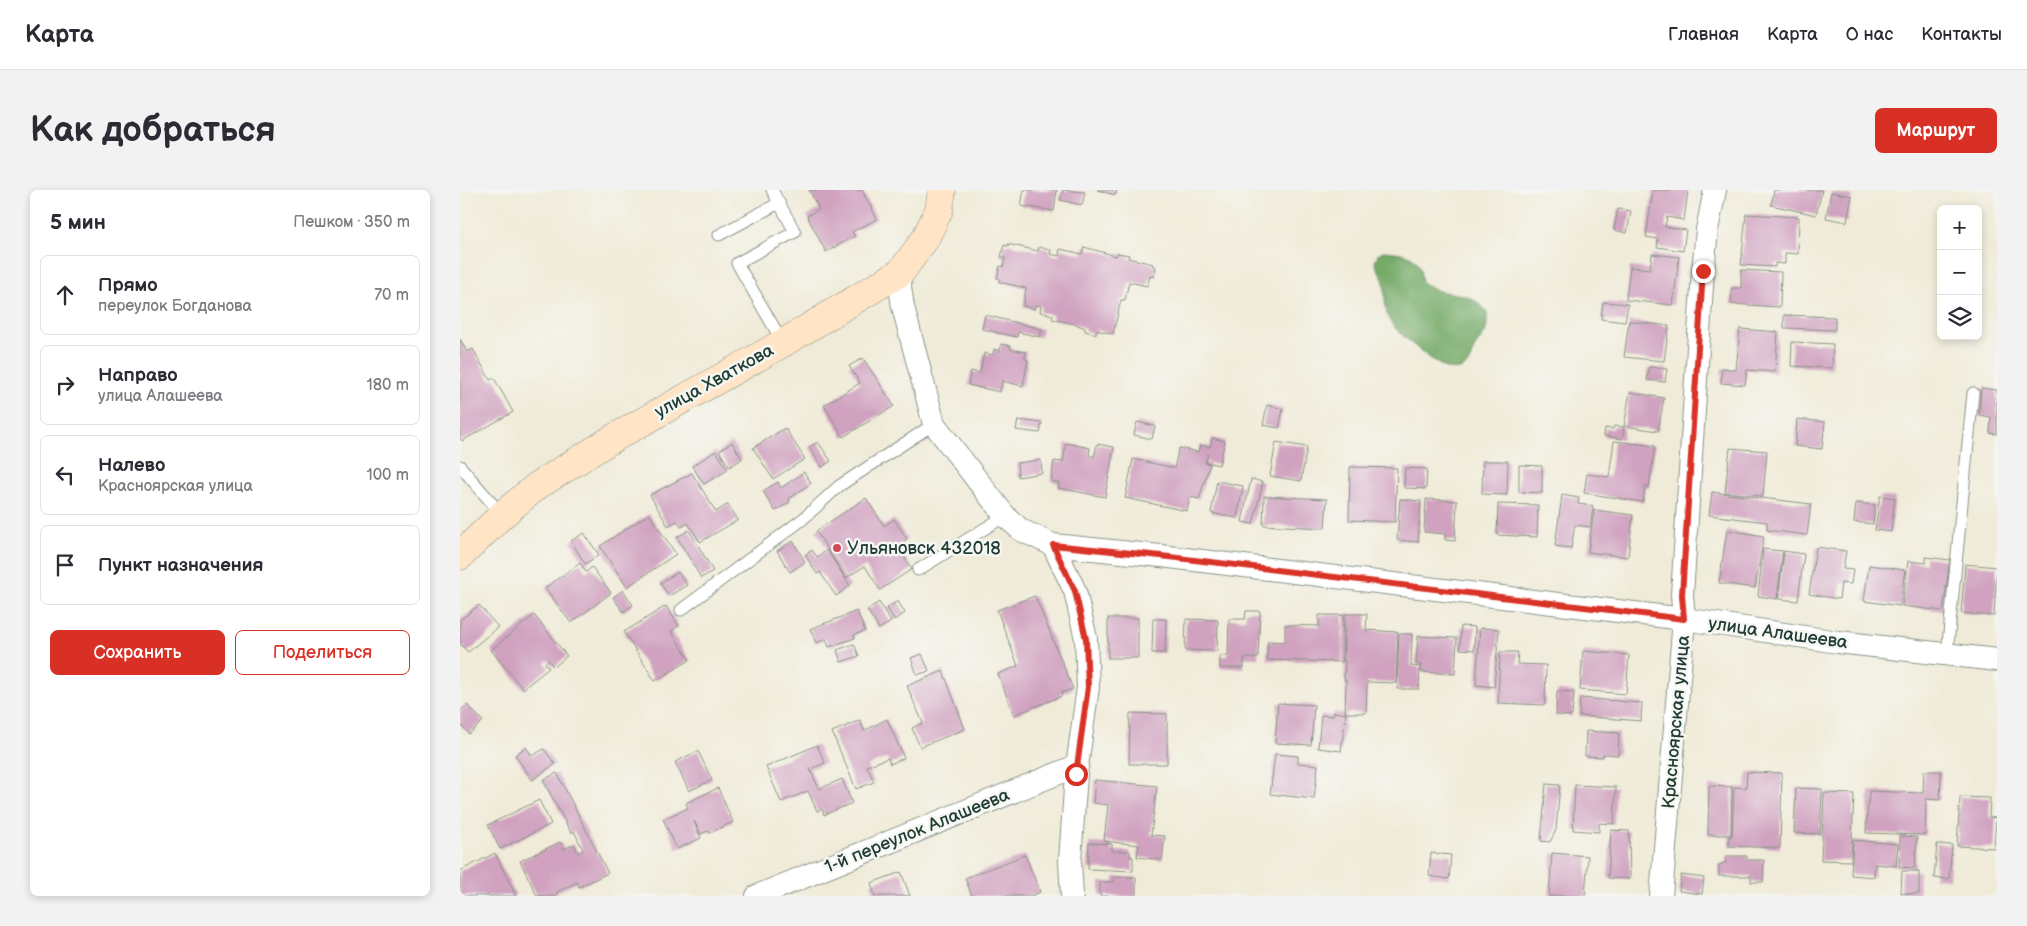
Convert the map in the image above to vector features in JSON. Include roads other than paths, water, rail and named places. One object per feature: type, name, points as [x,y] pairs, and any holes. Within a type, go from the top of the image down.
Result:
[{"type":"main road","name":"улица Хваткова","points":[[460,556],[502,515],[537,486],[612,438],[783,343],[901,272],[925,239],[939,210],[942,190]]},
{"type":"street","name":"Красноярская улица","points":[[1661,896],[1684,619],[1682,595],[1703,271],[1715,190]]},
{"type":"street","name":"улица Алашеева","points":[[901,272],[900,287],[903,307],[934,424],[1005,516],[1021,530],[1053,545],[1161,556],[1684,619],[1838,642],[1997,660]]},
{"type":"street","points":[[1053,545],[1075,591],[1086,639],[1088,687],[1076,766],[1070,861],[1072,896]]},
{"type":"street","name":"1-й переулок Алашеева","points":[[757,896],[1076,766]]},
{"type":"lane","points":[[772,190],[795,232],[737,264],[783,343]]},
{"type":"lane","points":[[719,235],[779,203]]},
{"type":"lane","points":[[1947,654],[1973,393]]},
{"type":"lane","points":[[681,610],[803,519],[839,486],[934,424]]},
{"type":"lane","points":[[460,466],[502,515]]},
{"type":"lane","points":[[918,570],[1005,516]]},
{"type":"place","name":"Ульяновск 432018","points":[[837,548]]}]
